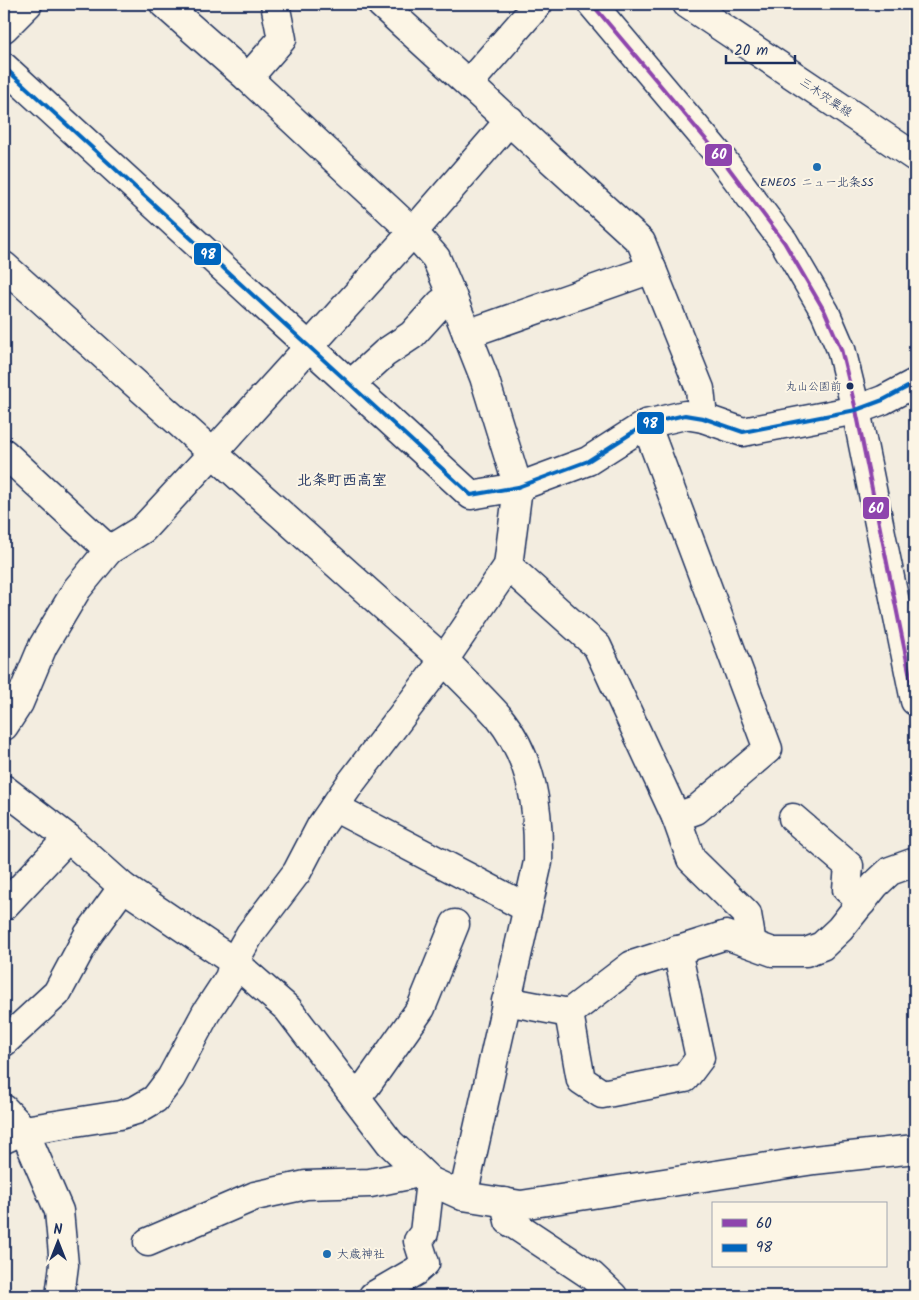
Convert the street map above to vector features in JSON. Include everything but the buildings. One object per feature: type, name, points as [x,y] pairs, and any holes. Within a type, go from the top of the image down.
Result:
[{"type":"street","points":[[4,28],[28,4]]},
{"type":"street","points":[[14,1134],[120,1115],[136,1110],[155,1099],[171,1078],[206,1013],[229,978],[234,962],[250,934],[298,872],[321,826],[444,660],[508,566],[518,487],[484,377],[436,258],[413,232],[248,78],[164,4]]},
{"type":"street","points":[[248,78],[282,39],[275,4]]},
{"type":"street","points":[[381,4],[642,242],[700,389],[703,418]]},
{"type":"street","points":[[469,83],[538,4]]},
{"type":"street","points":[[592,4],[719,155],[784,242],[825,312],[841,349],[856,410],[915,701]]},
{"type":"street","name":"三木宍粟線","points":[[687,4],[915,157]]},
{"type":"street","points":[[4,67],[471,495],[518,487],[588,461],[646,424],[685,415],[703,418],[743,432],[856,410],[883,400],[915,384]]},
{"type":"street","points":[[4,726],[20,703],[43,646],[77,590],[109,550],[143,529],[413,232],[510,120]]},
{"type":"street","points":[[4,266],[444,660],[498,717],[517,747],[533,785],[538,826],[538,862],[463,1196]]},
{"type":"street","points":[[467,334],[652,269]]},
{"type":"street","points":[[351,384],[385,353],[412,335],[441,303],[452,296]]},
{"type":"street","points":[[646,424],[768,749],[696,810],[676,816]]},
{"type":"street","points":[[4,453],[109,550]]},
{"type":"street","points":[[508,566],[597,646],[676,816],[691,859],[748,914],[752,944]]},
{"type":"street","points":[[4,789],[68,838],[123,887],[234,962],[288,1009],[390,1143],[424,1175],[463,1196],[521,1205],[805,1162],[915,1149]]},
{"type":"street","points":[[334,807],[527,908]]},
{"type":"street","points":[[793,818],[849,866],[847,889],[862,902]]},
{"type":"street","points":[[4,906],[68,838]]},
{"type":"street","points":[[506,1001],[569,1013],[632,965],[726,935],[773,952],[806,952],[822,946],[840,929],[890,871],[915,862]]},
{"type":"street","points":[[4,1042],[57,993],[88,935],[123,887]]},
{"type":"street","points":[[355,1097],[366,1086],[421,1008],[455,924]]},
{"type":"street","points":[[569,1013],[581,1080],[602,1094],[685,1078],[700,1058],[677,950]]},
{"type":"street","points":[[4,1108],[14,1134],[60,1211],[64,1265],[60,1296]]},
{"type":"street","points":[[148,1242],[255,1196],[306,1185],[370,1183],[414,1174],[424,1175]]},
{"type":"street","points":[[372,1296],[416,1271],[425,1263],[418,1241],[424,1233],[424,1175]]},
{"type":"street","points":[[505,1202],[508,1221],[592,1276],[613,1296]]},
{"type":"transit line","name":"60","points":[[592,4],[719,155],[784,242],[825,312],[841,349],[856,410],[915,701]]},
{"type":"transit line","name":"98","points":[[4,67],[471,495],[518,487],[588,461],[646,424],[685,415],[703,418],[743,432],[856,410],[883,400],[915,383]]},
{"type":"place","name":"ENEOS ニュー北条SS","points":[[817,167]]},
{"type":"place","name":"丸山公園前","points":[[850,386]]},
{"type":"place","name":"大歳神社","points":[[327,1254]]},
{"type":"district","name":"北条町西高室","points":[[342,480]]}]
